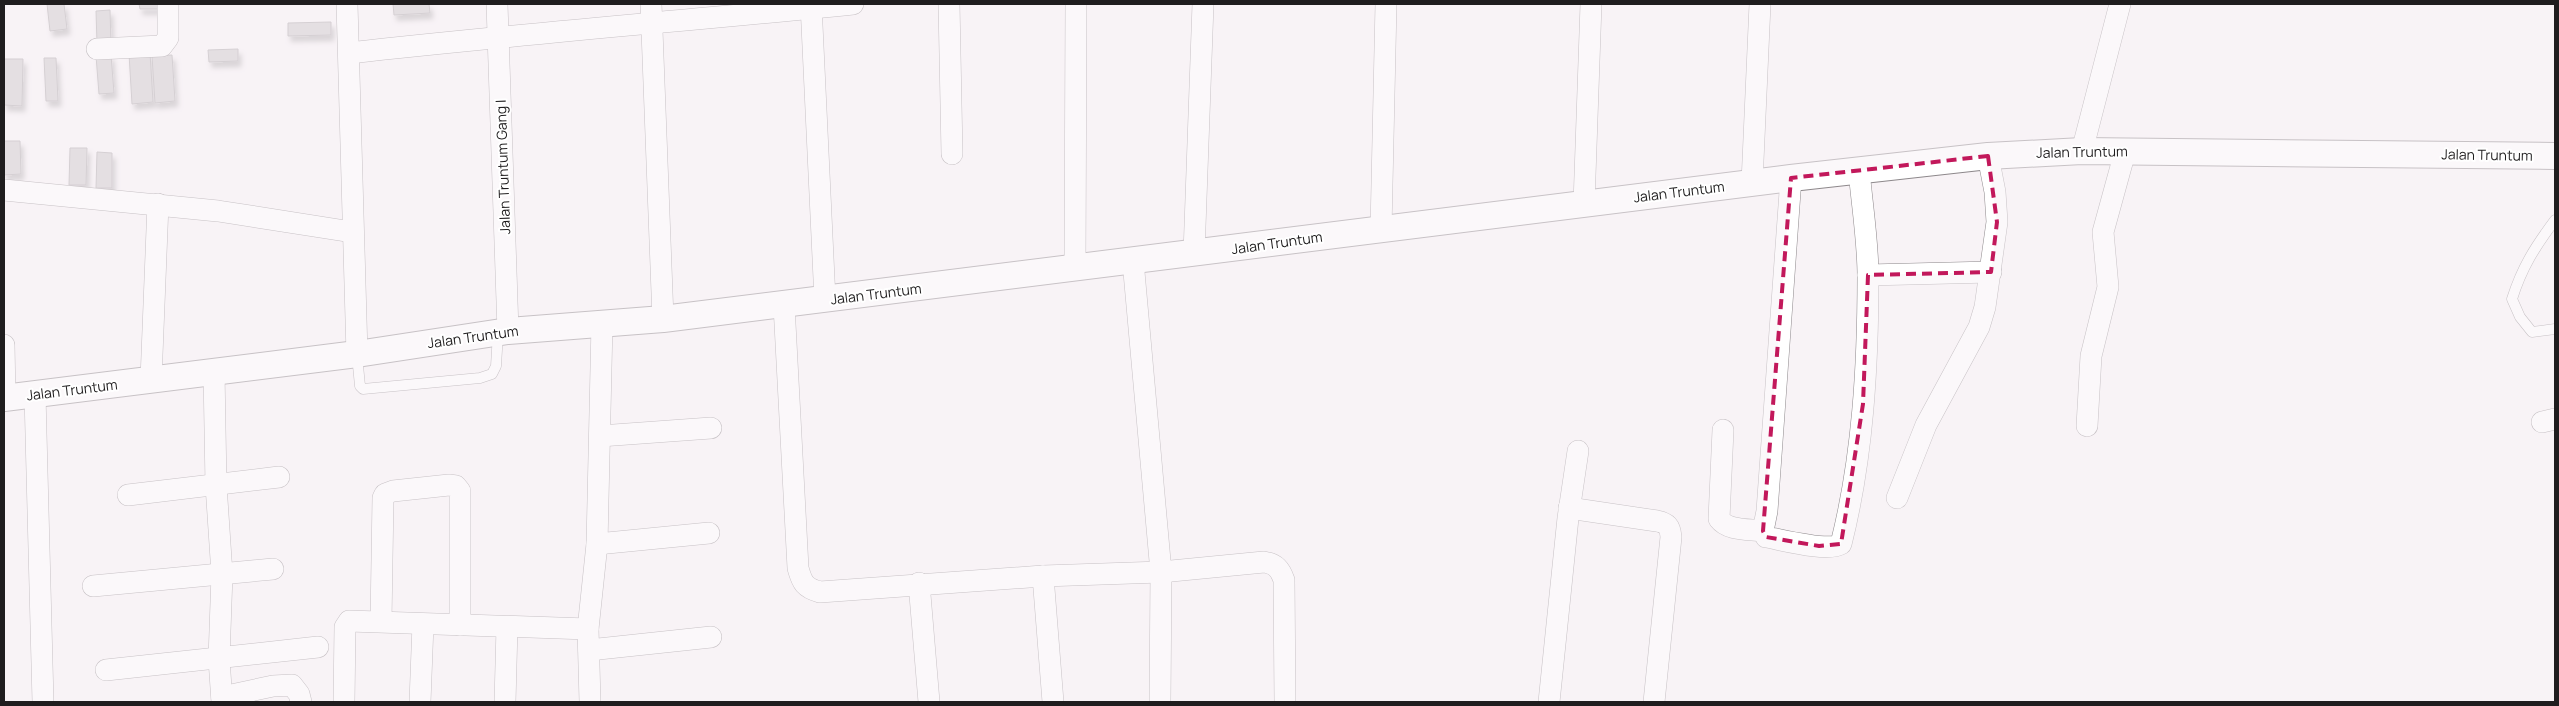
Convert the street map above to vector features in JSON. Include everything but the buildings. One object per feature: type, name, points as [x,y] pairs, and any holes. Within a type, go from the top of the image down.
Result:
[{"type":"street","points":[[97,49],[162,46],[168,38],[168,4]]},
{"type":"street","points":[[346,4],[357,354]]},
{"type":"street","name":"Jalan Truntum Gang I","points":[[497,4],[500,36],[503,332]]},
{"type":"street","points":[[349,53],[500,36],[652,14],[853,4]]},
{"type":"street","points":[[949,4],[952,154]]},
{"type":"street","points":[[1075,269],[1076,4]]},
{"type":"street","points":[[1194,254],[1203,4]]},
{"type":"street","points":[[1382,229],[1386,4]]},
{"type":"street","points":[[1584,204],[1591,4]]},
{"type":"street","points":[[1752,183],[1760,4]]},
{"type":"street","points":[[2082,151],[2120,4]]},
{"type":"street","points":[[811,6],[825,300]]},
{"type":"street","points":[[652,14],[663,319]]},
{"type":"street","name":"Jalan Truntum","points":[[5,386],[35,395],[357,354],[503,332],[663,319],[825,300],[1791,178],[1988,156],[2082,151],[2357,152],[2555,156]]},
{"type":"street","points":[[2087,426],[2091,356],[2108,287],[2103,232],[2125,152]]},
{"type":"street","points":[[1897,498],[1926,425],[1979,327],[1991,272],[1997,222],[1995,192],[1988,156]]},
{"type":"street","points":[[1791,178],[1767,511],[1762,531],[1764,536],[1775,539],[1819,546],[1836,546],[1841,544],[1850,511],[1864,404],[1868,275],[1859,170]]},
{"type":"street","points":[[4,190],[218,210],[352,232]]},
{"type":"street","points":[[151,380],[158,204]]},
{"type":"street","points":[[1134,261],[1160,572],[1160,702]]},
{"type":"street","points":[[1868,275],[1991,272]]},
{"type":"street","points":[[789,304],[802,547],[808,569],[820,592],[919,583],[1160,572],[1264,562],[1278,568],[1284,580],[1284,702]]},
{"type":"street","points":[[590,702],[588,628],[596,544],[602,324]]},
{"type":"street","points":[[4,345],[5,386]]},
{"type":"street","points":[[214,372],[216,485],[222,574],[219,659],[222,700],[273,686],[292,685],[299,694],[301,702]]},
{"type":"street","points":[[35,395],[43,702]]},
{"type":"street","points":[[600,436],[710,428]]},
{"type":"street","points":[[1723,430],[1719,519],[1724,525],[1762,531]]},
{"type":"street","points":[[1549,702],[1569,508],[1578,451]]},
{"type":"street","points":[[128,495],[279,477]]},
{"type":"street","points":[[381,621],[383,498],[385,494],[393,490],[449,485],[456,486],[460,491],[460,625]]},
{"type":"street","points":[[1569,508],[1664,522],[1670,527],[1672,537],[1654,702]]},
{"type":"street","points":[[596,544],[709,533]]},
{"type":"street","points":[[93,586],[273,568]]},
{"type":"street","points":[[1043,576],[1053,702]]},
{"type":"street","points":[[919,583],[929,702]]},
{"type":"street","points":[[344,702],[345,627],[349,621],[588,628]]},
{"type":"street","points":[[420,702],[423,624]]},
{"type":"street","points":[[505,702],[507,627]]},
{"type":"street","points":[[589,650],[711,637]]},
{"type":"street","points":[[106,670],[318,647]]},
{"type":"lane","points":[[2555,220],[2534,247],[2521,270],[2512,299],[2520,317],[2532,332],[2555,329]]},
{"type":"lane","points":[[357,354],[360,386],[363,389],[480,378],[492,374],[496,366],[503,332]]},
{"type":"highlighted area","points":[[1988,156],[1997,222],[1991,272],[1868,275],[1863,404],[1841,544],[1819,546],[1766,537],[1763,531],[1791,178]]}]
